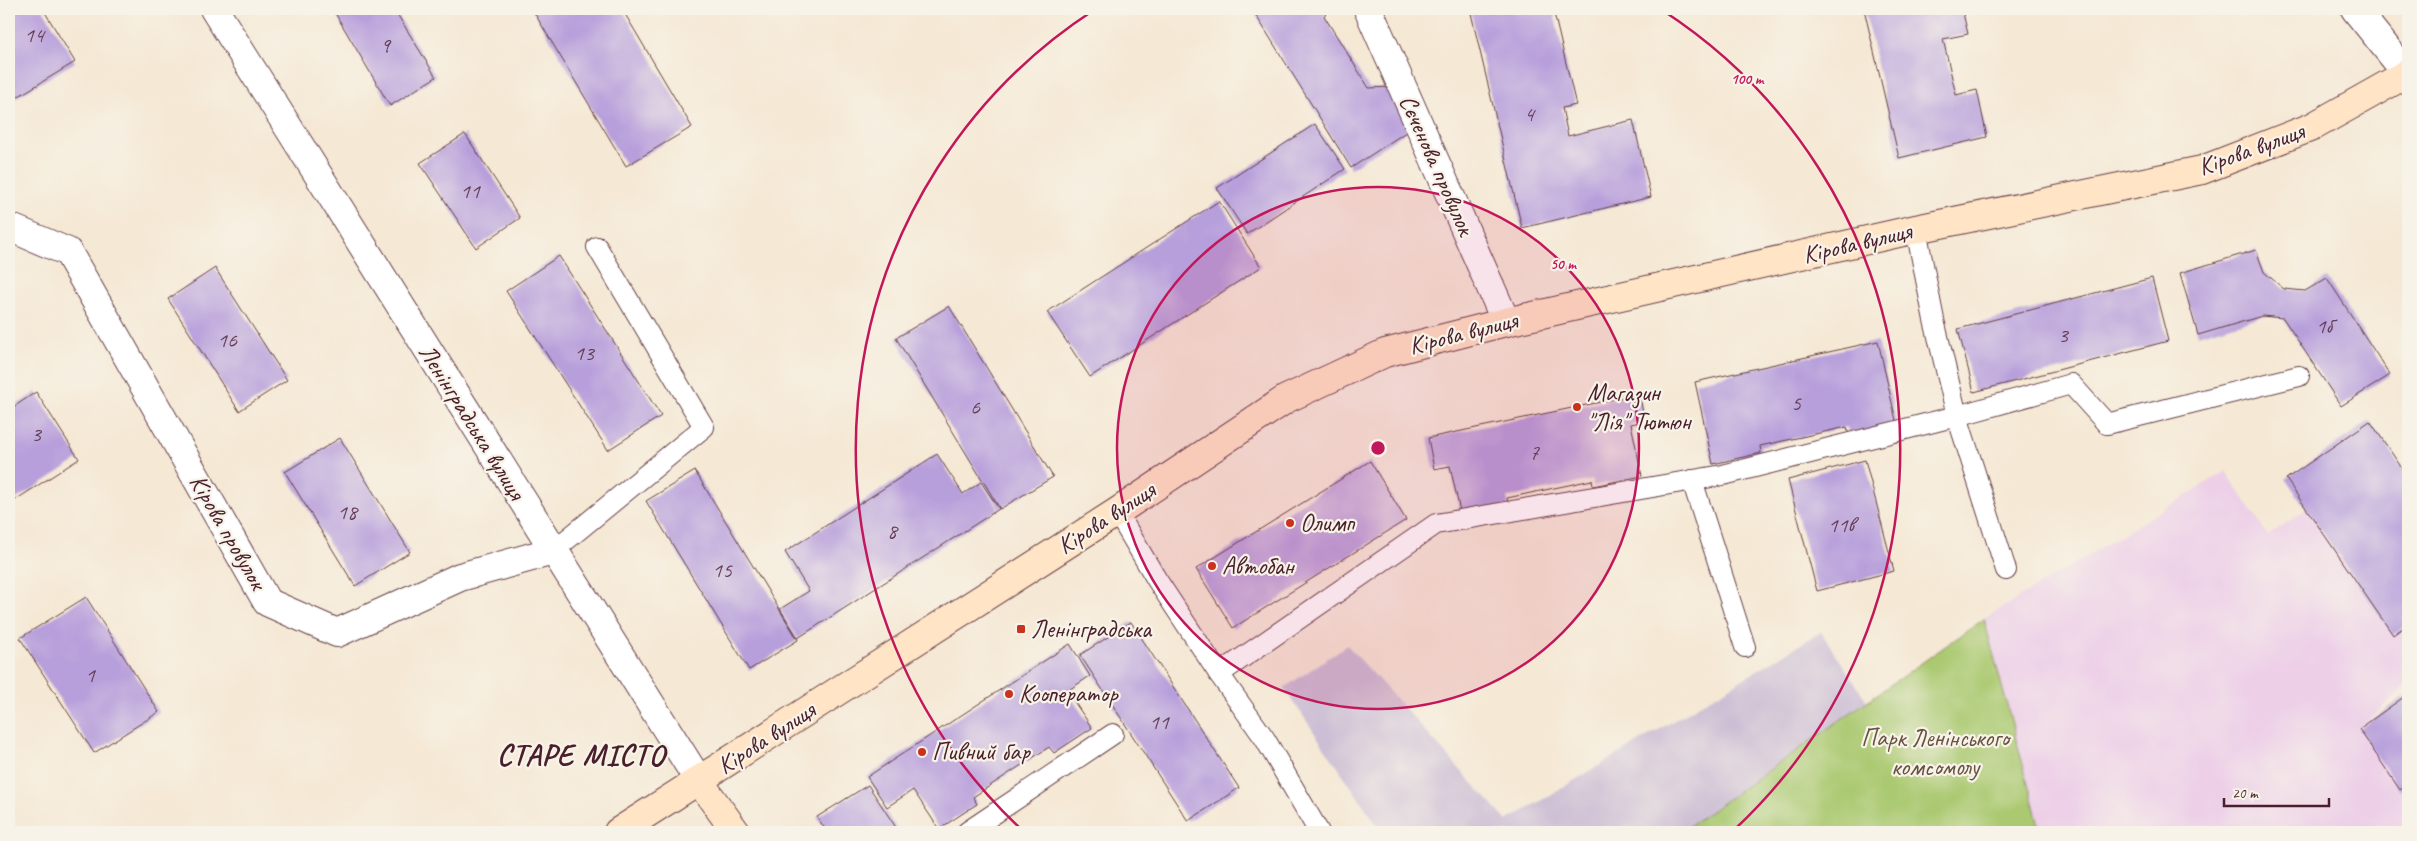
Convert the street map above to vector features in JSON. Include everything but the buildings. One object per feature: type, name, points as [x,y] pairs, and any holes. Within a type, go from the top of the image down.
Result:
[{"type":"main road","name":"Кірова вулиця","points":[[618,832],[1117,512],[1286,399],[1385,353],[1506,322],[1916,229],[2202,170],[2312,127],[2408,74]]},
{"type":"main road","name":"Ленінградська вулиця","points":[[699,781],[736,832]]},
{"type":"street","name":"Ленінградська вулиця","points":[[214,9],[699,781]]},
{"type":"street","name":"Сєченова провулок","points":[[1368,9],[1506,322]]},
{"type":"street","points":[[2356,9],[2408,74]]},
{"type":"street","name":"Кірова провулок","points":[[9,227],[68,252],[267,602],[337,633],[460,577],[553,551]]},
{"type":"lane","points":[[1916,229],[1934,320],[1957,416],[2006,570]]},
{"type":"lane","points":[[553,551],[704,427],[597,247]]},
{"type":"lane","points":[[1219,674],[1436,524],[1732,472],[1957,416],[2070,384],[2107,424],[2299,376]]},
{"type":"lane","points":[[1692,480],[1745,647]]},
{"type":"lane","points":[[1117,512],[1157,580],[1219,674],[1265,739],[1319,832]]},
{"type":"lane","points":[[966,832],[1113,734]]},
{"type":"shaded area","points":[[2226,471],[2268,536],[2306,509],[2393,635],[2408,624],[2408,684],[2359,729],[2400,789],[2408,784],[2408,832],[2041,832],[1984,619]]},
{"type":"shaded area","points":[[1821,632],[1867,701],[1681,832],[1382,832],[1284,688],[1347,645],[1507,821]]},
{"type":"green space","name":"Парк Ленінського комсомолу","points":[[1984,619],[2041,832],[1681,832]]},
{"type":"place","name":"Магазин \"Лія\" Тютюн","points":[[1577,407]]},
{"type":"place","name":"Олимп","points":[[1290,523]]},
{"type":"place","name":"Автобан","points":[[1212,566]]},
{"type":"place","name":"Ленінградська","points":[[1021,629]]},
{"type":"place","name":"Кооператор","points":[[1009,694]]},
{"type":"place","name":"Пивний бар","points":[[922,752]]},
{"type":"district","name":"СТАРЕ МІСТО","points":[[581,755]]}]
